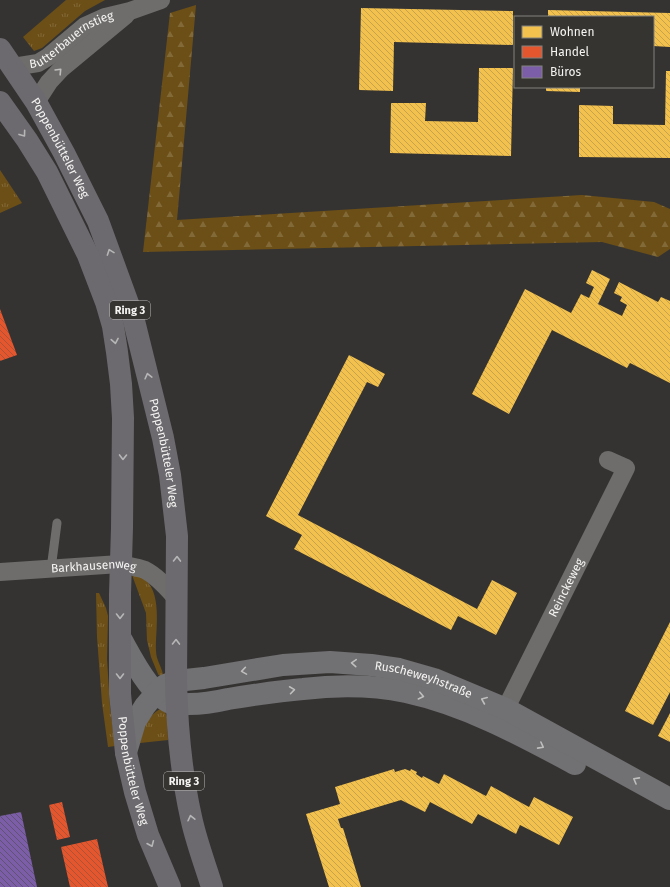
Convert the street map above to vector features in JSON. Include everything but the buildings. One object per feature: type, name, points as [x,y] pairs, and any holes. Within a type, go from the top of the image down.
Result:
[{"type":"main road","name":"Poppenbütteler Weg","points":[[0,49],[36,102],[64,153],[98,221],[133,317],[163,438],[170,475],[177,536],[176,705],[180,747],[191,818],[212,887]]},
{"type":"main road","name":"Poppenbütteler Weg","points":[[0,102],[43,165],[65,206],[88,255],[106,302],[113,326],[121,384],[123,418],[122,528],[120,564],[120,694],[126,753],[135,792],[148,835],[170,887]]},
{"type":"street","name":"Butterbauernstieg","points":[[13,68],[38,63],[48,57],[85,26],[105,17],[130,12],[161,0]]},
{"type":"street","name":"Butterbauernstieg","points":[[36,102],[49,82],[62,68],[130,12]]},
{"type":"street","name":"Reinckeweg","points":[[502,717],[626,468],[608,460]]},
{"type":"street","name":"Barkhausenweg","points":[[0,572],[120,564],[146,571],[154,576],[176,598]]},
{"type":"street","points":[[120,637],[142,674],[156,693],[165,700],[176,705]]},
{"type":"street","name":"Ruscheweyhstraße","points":[[126,753],[134,722],[145,706],[165,685],[176,681],[283,665],[330,662],[371,665],[399,669],[434,679],[502,717],[670,799]]},
{"type":"street","name":"Ruscheweyhstraße","points":[[176,705],[203,704],[302,688],[362,687],[405,692],[430,698],[452,706],[502,717],[517,733],[670,814]]},
{"type":"lane","points":[[51,569],[57,523]]},
{"type":"green space","points":[[66,0],[105,0],[85,11],[42,48],[34,51],[23,37]]},
{"type":"green space","points":[[196,5],[177,220],[582,195],[654,202],[670,209],[670,249],[658,257],[602,242],[143,252],[170,13]]},
{"type":"green space","points":[[0,170],[22,203],[0,213]]},
{"type":"green space","points":[[132,575],[141,577],[148,583],[156,600],[156,654],[163,675],[161,677],[158,674],[151,657],[147,640],[146,613]]},
{"type":"green space","points":[[96,593],[99,593],[108,616],[107,659],[110,707],[115,746],[108,747],[102,703],[97,637]]},
{"type":"green space","points":[[160,709],[165,712],[167,717],[168,740],[140,743],[144,728],[149,719]]}]
